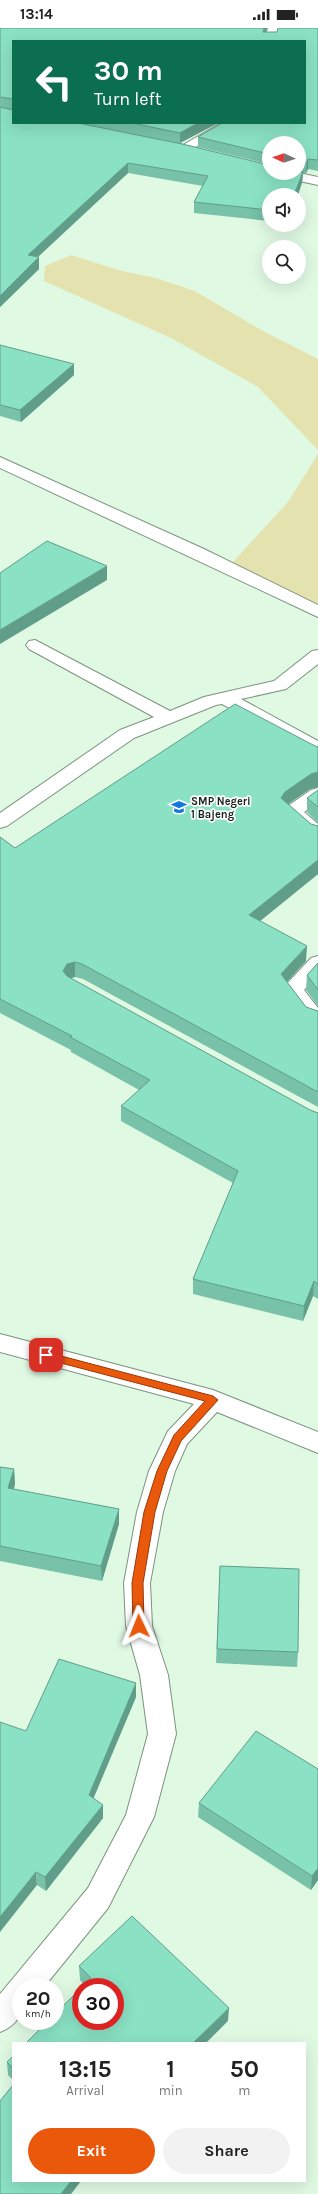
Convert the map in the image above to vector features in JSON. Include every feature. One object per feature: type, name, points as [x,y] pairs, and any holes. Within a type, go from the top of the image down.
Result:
[{"type":"street","points":[[270,40],[274,28]]},
{"type":"street","points":[[182,149],[229,124]]},
{"type":"street","points":[[167,146],[204,154]]},
{"type":"street","points":[[306,178],[318,181]]},
{"type":"street","points":[[0,462],[198,553],[318,612]]},
{"type":"street","points":[[36,645],[170,718]]},
{"type":"street","points":[[0,822],[127,734],[210,702],[280,684],[318,655]]},
{"type":"street","points":[[225,698],[318,749]]},
{"type":"street","points":[[318,794],[292,812],[318,834]]},
{"type":"street","points":[[318,963],[292,989],[313,1016],[318,1018]]},
{"type":"street","points":[[0,1343],[213,1400],[318,1443]]},
{"type":"street","points":[[32,1978],[98,1898],[140,1817],[162,1734],[154,1675],[139,1626],[137,1583],[148,1519],[162,1471],[177,1438],[213,1400]]},
{"type":"street","points":[[0,2017],[12,2003]]},
{"type":"green space","points":[[71,255],[122,271],[156,278],[195,291],[263,331],[318,359],[318,450],[258,387],[171,338],[44,281],[45,266]]},
{"type":"green space","points":[[318,454],[318,605],[231,564],[288,502]]},
{"type":"building","points":[[0,28],[264,28],[263,32],[277,32],[278,28],[318,28],[318,160],[308,159],[306,162],[306,136],[262,136],[262,152],[198,137],[220,124],[306,124],[306,40],[12,40],[12,99],[0,97]]},
{"type":"building","points":[[0,107],[12,110],[12,124],[83,124],[182,144],[262,163],[262,180],[300,180],[297,188],[262,188],[262,209],[194,202],[208,176],[128,163],[28,255],[39,257],[0,296]]},
{"type":"building","points":[[137,124],[196,124],[180,133]]},
{"type":"building","points":[[0,345],[74,364],[20,410],[0,405]]},
{"type":"building","points":[[47,541],[107,566],[0,630],[0,573]]},
{"type":"building","points":[[235,704],[317,747],[318,746],[318,772],[311,774],[285,792],[281,798],[311,824],[318,826],[318,860],[249,915],[307,946],[281,974],[306,1007],[318,1011],[318,1092],[82,964],[75,962],[67,964],[63,971],[67,976],[318,1113],[318,1284],[314,1281],[304,1306],[193,1279],[238,1171],[121,1106],[150,1080],[70,1037],[72,1036],[0,999],[0,837],[15,848]]},
{"type":"building","points":[[318,790],[318,807],[307,798]]},
{"type":"building","points":[[318,963],[318,990],[307,975]]},
{"type":"building","points":[[0,1467],[14,1469],[8,1488],[119,1509],[101,1566],[0,1546]]},
{"type":"building","points":[[220,1566],[299,1569],[298,1652],[217,1649]]},
{"type":"building","points":[[59,1659],[136,1683],[89,1795],[103,1805],[45,1877],[36,1872],[0,1917],[0,1722],[26,1731]]},
{"type":"building","points":[[256,1731],[318,1769],[318,1868],[312,1876],[199,1803]]},
{"type":"building","points":[[132,1916],[229,2008],[194,2042],[27,2042],[39,2030],[64,2030],[64,2005],[72,1997],[72,2030],[124,2030],[124,1978],[91,1978],[79,1966]]},
{"type":"building","points":[[12,2057],[12,2067],[7,2062]]},
{"type":"building","points":[[12,2086],[12,2182],[70,2182],[61,2194],[0,2194],[0,2101]]},
{"type":"place","name":"SMP Negeri 1 Bajeng","points":[[179,807]]},
{"type":"route","points":[[46,1355],[213,1400],[177,1438],[162,1471],[150,1512],[137,1583],[139,1626]]}]
